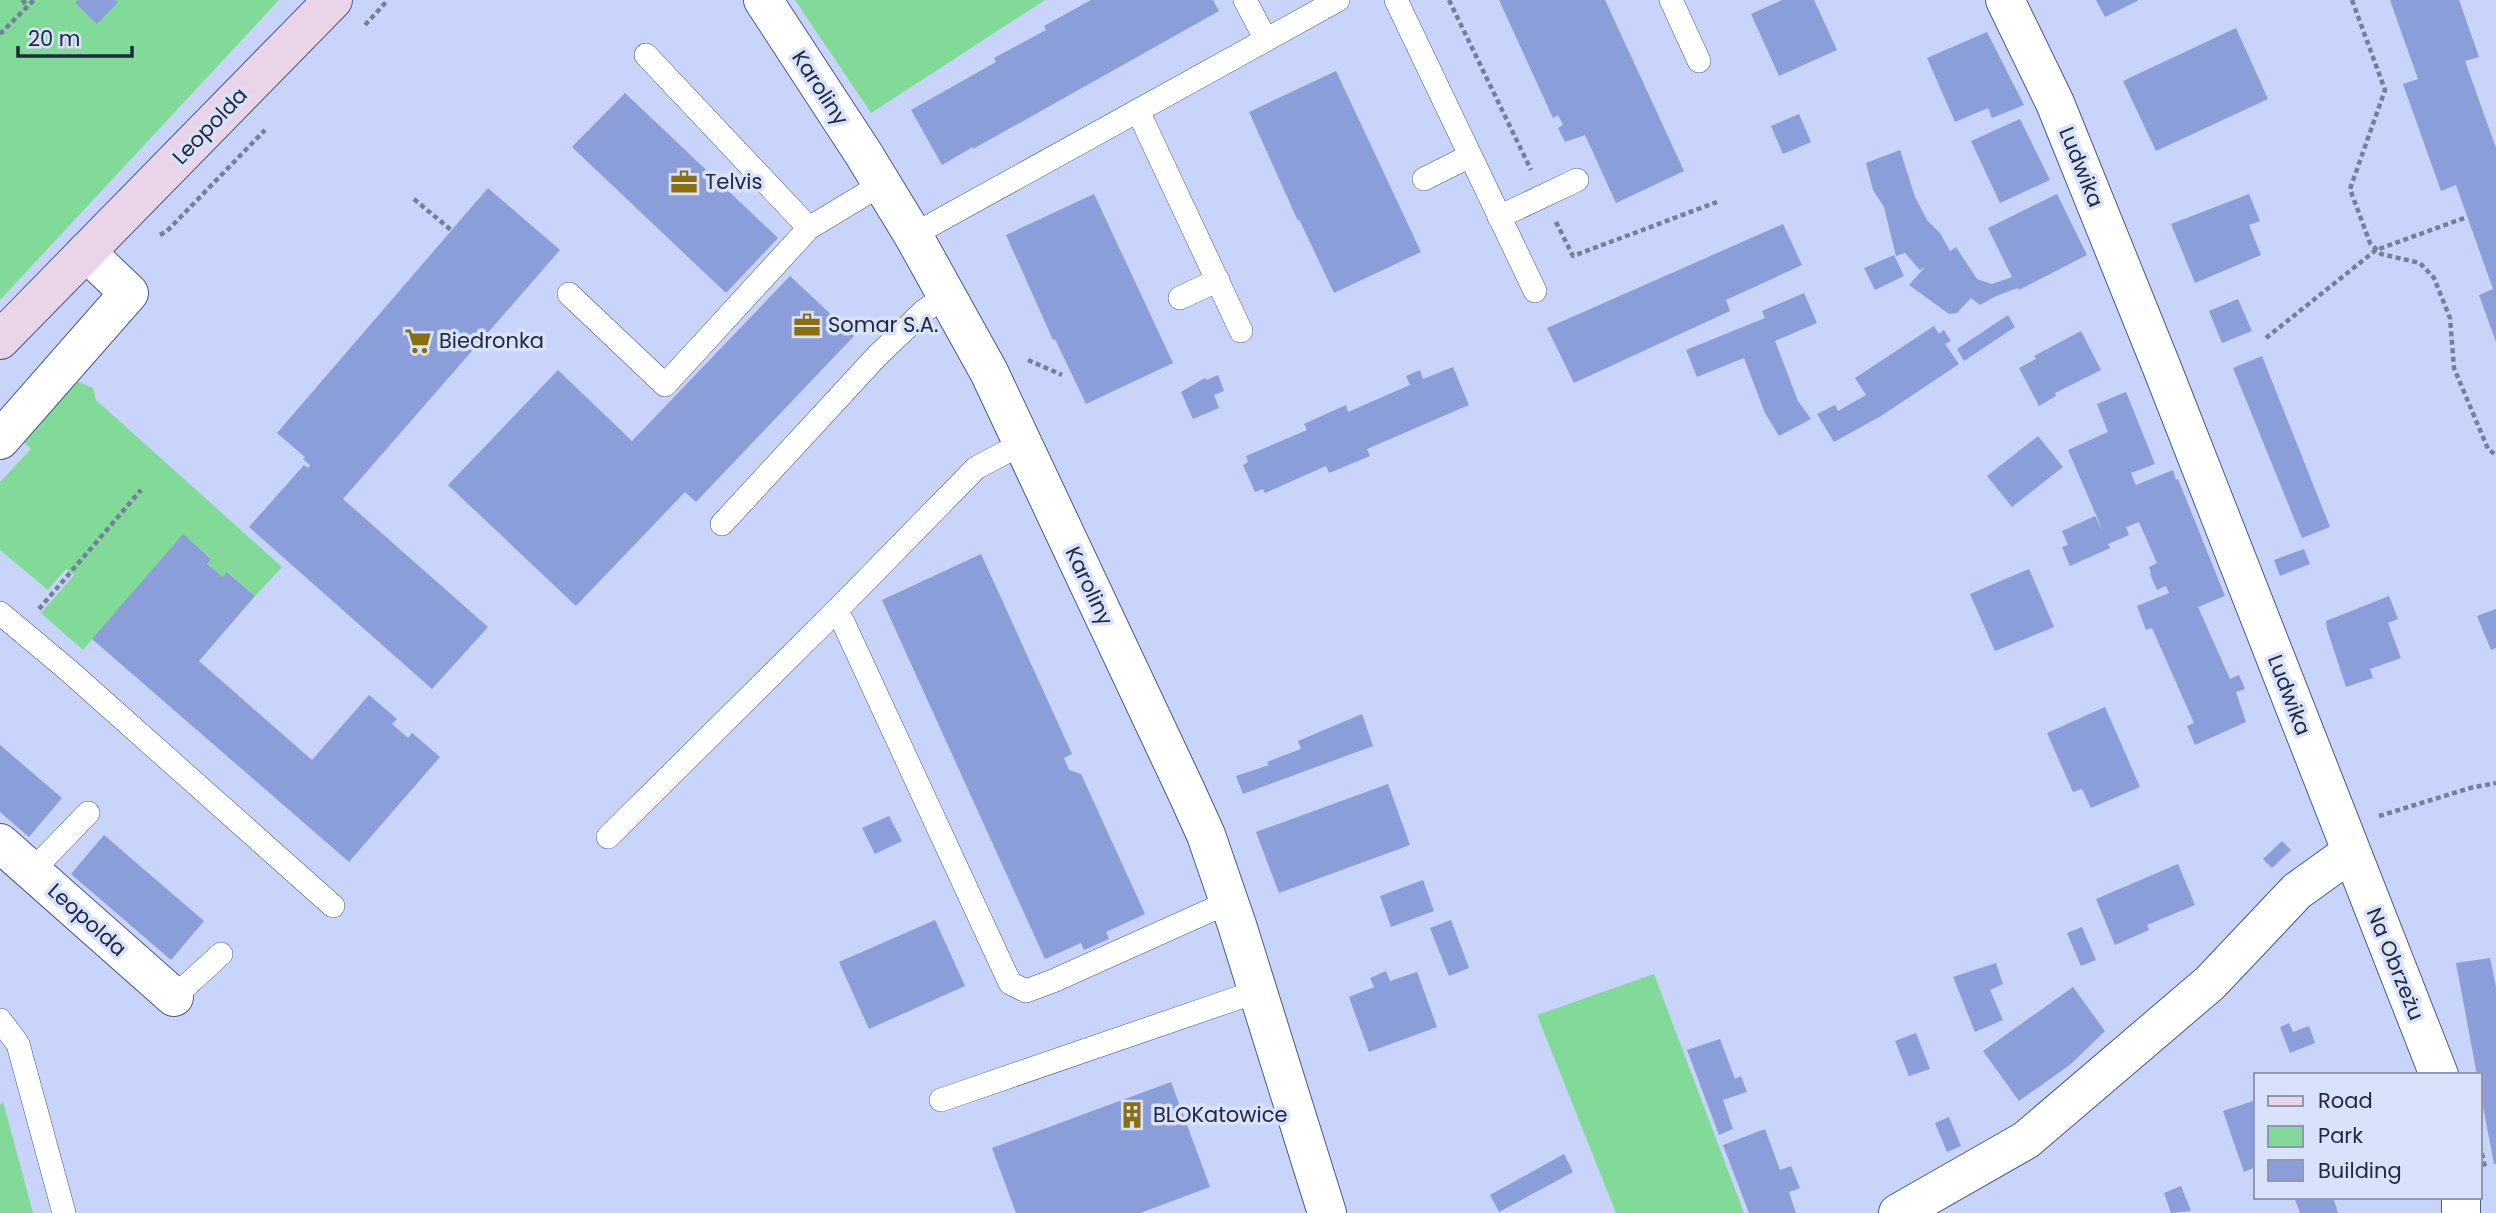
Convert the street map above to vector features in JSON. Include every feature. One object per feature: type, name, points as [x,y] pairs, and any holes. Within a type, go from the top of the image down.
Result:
[{"type":"street","name":"Leopolda","points":[[0,340],[333,0]]},
{"type":"street","name":"Karoliny","points":[[763,0],[913,235],[989,372],[1206,835],[1327,1213]]},
{"type":"street","name":"Ludwika","points":[[2005,0],[2055,103],[2350,853]]},
{"type":"street","points":[[0,440],[129,293],[86,252]]},
{"type":"street","name":"Leopolda","points":[[0,842],[174,997]]},
{"type":"street","points":[[1898,1213],[2026,1140],[2210,983],[2297,891],[2350,853]]},
{"type":"street","name":"Na Obrzeżu","points":[[2350,853],[2437,1073]]},
{"type":"lane","points":[[1245,0],[1266,40]]},
{"type":"lane","points":[[913,235],[1338,0]]},
{"type":"lane","points":[[1396,0],[1535,291]]},
{"type":"lane","points":[[1671,0],[1699,61]]},
{"type":"lane","points":[[646,55],[810,228]]},
{"type":"lane","points":[[1138,111],[1241,331]]},
{"type":"lane","points":[[1424,179],[1470,156]]},
{"type":"lane","points":[[1499,217],[1577,180]]},
{"type":"lane","points":[[569,294],[665,385],[810,228],[881,184]]},
{"type":"lane","points":[[1180,298],[1218,280]]},
{"type":"lane","points":[[722,524],[877,356],[925,310],[946,297]]},
{"type":"lane","points":[[608,837],[976,468],[1023,443]]},
{"type":"lane","points":[[0,613],[68,670],[333,906]]},
{"type":"lane","points":[[834,613],[842,622],[1010,983],[1026,991],[1229,902]]},
{"type":"lane","points":[[32,871],[88,813]]},
{"type":"lane","points":[[174,997],[221,954]]},
{"type":"lane","points":[[941,1100],[1258,991]]},
{"type":"lane","points":[[0,1020],[18,1044],[64,1213]]},
{"type":"path","points":[[22,0],[28,6]]},
{"type":"path","points":[[0,34],[34,0]]},
{"type":"path","points":[[2352,0],[2385,90],[2350,189],[2370,243],[2376,250],[2381,254],[2420,263],[2434,278],[2450,318],[2454,368],[2488,449],[2496,455]]},
{"type":"path","points":[[414,199],[451,230]]},
{"type":"path","points":[[2266,338],[2376,250],[2468,217]]},
{"type":"path","points":[[34,615],[141,490]]},
{"type":"path","points":[[2375,817],[2470,788],[2496,783]]},
{"type":"green space","points":[[0,0],[279,0],[0,300]]},
{"type":"green space","points":[[795,0],[1045,0],[871,113]]},
{"type":"green space","points":[[72,379],[93,388],[96,400],[282,567],[255,596],[228,572],[223,577],[207,564],[211,558],[183,535],[83,650],[41,613],[74,575],[66,569],[48,590],[0,550],[0,482],[31,449],[19,437]]},
{"type":"green space","points":[[1654,974],[1744,1213],[1616,1213],[1537,1015]]},
{"type":"green space","points":[[3,1101],[33,1213],[0,1213],[0,1105]]},
{"type":"building","points":[[78,0],[118,2],[97,24],[75,3]]},
{"type":"building","points":[[1091,0],[1213,0],[1219,11],[942,165],[911,110],[996,62],[994,58],[1046,30],[1044,26]]},
{"type":"building","points":[[1499,0],[1605,0],[1684,171],[1616,203],[1585,135],[1565,142],[1558,128],[1563,125],[1558,115],[1553,118]]},
{"type":"building","points":[[1782,0],[1814,0],[1837,50],[1779,76],[1751,14]]},
{"type":"building","points":[[2096,0],[2139,0],[2105,17]]},
{"type":"building","points":[[2390,0],[2459,0],[2479,57],[2465,61],[2496,148],[2496,342],[2479,295],[2493,289],[2456,185],[2441,191],[2403,84],[2418,79]]},
{"type":"building","points":[[2236,28],[2268,99],[2156,151],[2123,81]]},
{"type":"building","points":[[1987,32],[2024,105],[1992,118],[1988,108],[1955,122],[1927,58]]},
{"type":"building","points":[[1336,71],[1421,252],[1334,293],[1249,112]]},
{"type":"building","points":[[625,93],[778,238],[726,293],[572,147]]},
{"type":"building","points":[[1799,114],[1811,142],[1783,154],[1771,126]]},
{"type":"building","points":[[2020,119],[2050,180],[2000,203],[1971,141]]},
{"type":"building","points":[[1900,150],[1915,197],[1927,220],[1940,233],[1950,251],[1956,247],[1977,279],[1992,284],[2012,277],[1988,228],[2057,194],[2087,255],[2019,290],[2018,288],[1996,296],[1980,305],[1971,298],[1957,313],[1949,314],[1909,285],[1925,267],[1920,270],[1905,253],[1896,256],[1884,207],[1873,190],[1866,163]]},
{"type":"building","name":"Biedronka","points":[[488,188],[560,250],[343,499],[488,627],[432,689],[249,527],[304,465],[308,468],[310,465],[303,459],[305,457],[277,433]]},
{"type":"building","points":[[1094,194],[1173,363],[1086,404],[1055,339],[1053,340],[1006,235]]},
{"type":"building","points":[[2249,194],[2260,221],[2249,225],[2261,255],[2195,283],[2171,224]]},
{"type":"building","points":[[1783,224],[1802,265],[1726,300],[1730,311],[1574,383],[1547,328]]},
{"type":"building","points":[[1894,255],[1904,276],[1875,290],[1864,268]]},
{"type":"building","points":[[790,276],[854,336],[696,502],[685,492],[576,606],[448,485],[558,370],[632,441]]},
{"type":"building","points":[[1804,293],[1817,323],[1775,341],[1798,401],[1811,419],[1779,436],[1765,413],[1744,358],[1697,377],[1686,350],[1765,318],[1762,311]]},
{"type":"building","points":[[2238,299],[2252,331],[2222,343],[2209,311]]},
{"type":"building","points":[[2008,315],[2015,327],[1964,361],[1957,349]]},
{"type":"building","points":[[1934,326],[1939,334],[1944,330],[1951,341],[1945,344],[1959,364],[1881,416],[1834,442],[1817,414],[1835,405],[1838,411],[1866,395],[1855,378]]},
{"type":"building","points":[[2081,331],[2101,370],[2055,393],[2056,396],[2039,406],[2019,368],[2036,359],[2034,356]]},
{"type":"building","points":[[2262,356],[2330,527],[2302,538],[2233,368]]},
{"type":"building","points":[[1453,367],[1469,405],[1367,449],[1370,456],[1329,473],[1326,466],[1265,493],[1263,489],[1255,492],[1243,465],[1248,462],[1246,456],[1307,430],[1304,424],[1346,405],[1348,412],[1410,385],[1406,376],[1420,370],[1423,379]]},
{"type":"building","points":[[1218,375],[1224,391],[1214,395],[1219,408],[1193,419],[1181,392],[1205,378],[1207,380]]},
{"type":"building","points":[[2126,392],[2155,464],[2131,473],[2136,485],[2173,470],[2176,480],[2178,479],[2225,596],[2198,607],[2230,679],[2239,675],[2245,689],[2236,692],[2246,722],[2195,745],[2187,726],[2194,723],[2152,628],[2146,630],[2137,606],[2169,593],[2166,586],[2157,590],[2150,574],[2149,567],[2157,563],[2139,522],[2126,527],[2129,535],[2108,544],[2110,548],[2070,566],[2062,547],[2068,545],[2062,531],[2095,516],[2103,531],[2068,450],[2108,432],[2097,404]]},
{"type":"building","points":[[2038,436],[2063,467],[2012,507],[1987,476]]},
{"type":"building","points":[[183,534],[211,559],[207,564],[223,577],[227,572],[255,596],[199,661],[312,760],[369,695],[397,719],[392,724],[408,738],[412,733],[440,757],[349,862],[92,639]]},
{"type":"building","points":[[2304,549],[2310,564],[2280,576],[2274,560]]},
{"type":"building","points":[[981,554],[1072,754],[1064,758],[1069,770],[1081,774],[1145,914],[1106,932],[1109,939],[1084,950],[1081,943],[1045,959],[882,600]]},
{"type":"building","points":[[2029,569],[2054,627],[1995,651],[1970,594]]},
{"type":"building","points":[[2389,596],[2398,619],[2388,623],[2401,658],[2370,669],[2373,678],[2346,687],[2326,621]]},
{"type":"building","points":[[2496,609],[2496,648],[2491,650],[2477,616]]},
{"type":"building","points":[[2105,707],[2140,787],[2091,808],[2082,789],[2073,792],[2047,733]]},
{"type":"building","points":[[1362,714],[1373,746],[1243,794],[1236,776],[1269,765],[1267,762],[1301,749],[1298,741]]},
{"type":"building","points":[[0,745],[62,798],[29,837],[0,812]]},
{"type":"building","points":[[1388,784],[1410,845],[1279,893],[1256,832]]},
{"type":"building","points":[[889,816],[902,841],[875,854],[862,828]]},
{"type":"building","points":[[104,835],[204,921],[171,960],[71,874]]},
{"type":"building","points":[[2282,841],[2291,850],[2272,868],[2263,859]]},
{"type":"building","points":[[2178,864],[2195,905],[2147,925],[2149,930],[2115,945],[2096,899]]},
{"type":"building","points":[[1423,880],[1434,911],[1391,927],[1380,896]]},
{"type":"building","points":[[935,920],[965,986],[869,1029],[839,962]]},
{"type":"building","points":[[1451,920],[1469,968],[1449,976],[1430,928]]},
{"type":"building","points":[[2082,927],[2096,960],[2081,966],[2067,933]]},
{"type":"building","points":[[2490,958],[2496,987],[2496,1164],[2482,1101],[2482,1073],[2477,1073],[2456,963]]},
{"type":"building","points":[[1996,963],[2003,984],[1990,990],[2003,1020],[1975,1032],[1953,977]]},
{"type":"building","points":[[1386,971],[1390,981],[1417,972],[1437,1027],[1369,1052],[1349,997],[1374,987],[1370,978]]},
{"type":"building","points":[[2073,987],[2105,1031],[2071,1064],[2019,1101],[1983,1051]]},
{"type":"building","points":[[2289,1023],[2293,1032],[2309,1026],[2315,1043],[2290,1053],[2280,1027]]},
{"type":"building","points":[[1916,1033],[1930,1069],[1909,1076],[1895,1041]]},
{"type":"building","points":[[1720,1039],[1735,1079],[1741,1076],[1747,1092],[1723,1100],[1733,1129],[1719,1135],[1687,1050]]},
{"type":"building","name":"BLOKatowice","points":[[1171,1082],[1210,1187],[1140,1213],[1016,1213],[992,1148]]},
{"type":"building","points":[[2254,1101],[2254,1168],[2244,1172],[2223,1111]]},
{"type":"building","points":[[1949,1117],[1961,1146],[1947,1152],[1935,1123]]},
{"type":"building","points":[[1765,1129],[1780,1170],[1791,1166],[1800,1188],[1789,1192],[1796,1213],[1749,1213],[1723,1145]]},
{"type":"building","points":[[1564,1154],[1573,1172],[1499,1212],[1490,1195]]},
{"type":"building","points":[[2181,1186],[2191,1211],[2171,1213],[2164,1193]]},
{"type":"building","points":[[2295,1199],[2334,1199],[2338,1213],[2300,1213]]},
{"type":"place","name":"Telvis","points":[[684,182]]},
{"type":"place","name":"Somar S.A.","points":[[807,325]]},
{"type":"place","name":"Biedronka","points":[[418,341]]},
{"type":"place","name":"BLOKatowice","points":[[1132,1115]]}]
